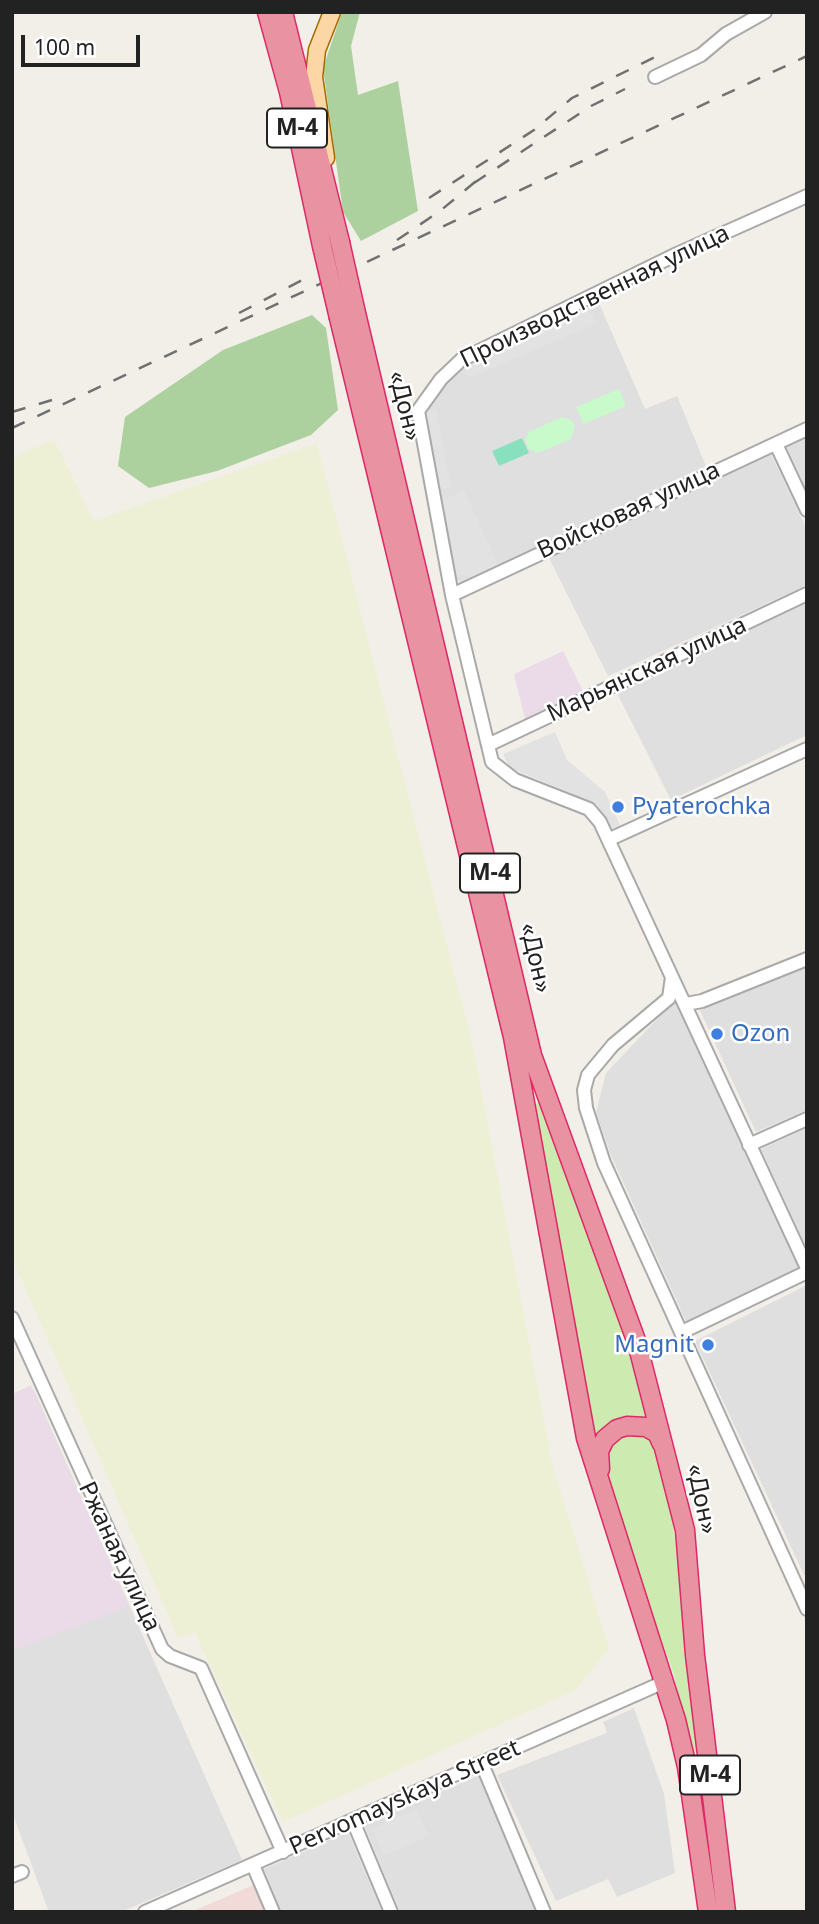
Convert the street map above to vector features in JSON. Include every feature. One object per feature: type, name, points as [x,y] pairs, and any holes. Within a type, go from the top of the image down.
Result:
[{"type":"highway","name":"«Дон»","points":[[267,12],[331,244],[513,1037],[586,1438],[664,1682],[687,1768],[708,1912]]},
{"type":"highway","name":"«Дон»","points":[[283,12],[328,185],[331,244]]},
{"type":"highway","name":"«Дон»","points":[[348,316],[532,1055],[637,1343],[685,1530],[695,1655],[726,1912]]},
{"type":"highway","name":"М-4","points":[[625,1564],[599,1463],[599,1451],[605,1439],[617,1429],[627,1426],[646,1427],[656,1433],[665,1450]]},
{"type":"main road","points":[[328,185],[314,77],[317,50],[332,12]]},
{"type":"street","points":[[655,77],[701,55],[726,34],[765,12]]},
{"type":"street","name":"Производственная улица","points":[[807,195],[461,360],[441,379],[418,411],[452,594],[492,762],[503,773],[589,809],[610,839],[807,1270]]},
{"type":"street","name":"Войсковая улица","points":[[452,594],[807,429]]},
{"type":"street","points":[[776,444],[807,510]]},
{"type":"street","name":"Марьянская улица","points":[[488,746],[807,594]]},
{"type":"street","points":[[610,839],[807,749]]},
{"type":"street","points":[[686,1004],[702,1001],[807,958]]},
{"type":"street","points":[[671,977],[669,998],[598,1060],[588,1075],[584,1090],[590,1123],[604,1163],[807,1609]]},
{"type":"street","points":[[749,1145],[807,1119]]},
{"type":"street","points":[[681,1332],[807,1270]]},
{"type":"street","name":"Ржаная улица","points":[[12,1318],[162,1649],[170,1656],[201,1668],[283,1852]]},
{"type":"street","name":"Pervomayskaya Street","points":[[145,1912],[482,1765],[664,1682]]},
{"type":"street","points":[[482,1765],[544,1912]]},
{"type":"street","points":[[353,1821],[391,1912]]},
{"type":"street","points":[[253,1865],[272,1912]]},
{"type":"shaded area","points":[[596,296],[645,409],[677,396],[708,471],[472,582],[461,583],[453,575],[421,413],[441,385],[465,362]]},
{"type":"shaded area","points":[[588,302],[596,324],[469,378],[463,365]]},
{"type":"shaded area","points":[[436,409],[451,487],[438,490],[422,412]]},
{"type":"shaded area","points":[[807,435],[807,490],[786,445]]},
{"type":"shaded area","points":[[770,452],[807,530],[807,585],[608,676],[548,556]]},
{"type":"shaded area","points":[[464,490],[499,567],[474,578],[454,573],[440,501]]},
{"type":"shaded area","points":[[807,603],[807,735],[671,800],[616,691]]},
{"type":"shaded area","points":[[563,651],[584,693],[525,719],[514,674]]},
{"type":"shaded area","points":[[555,732],[567,760],[605,792],[620,825],[609,830],[597,804],[510,768],[503,754]]},
{"type":"shaded area","points":[[807,966],[807,1110],[756,1132],[698,1006]]},
{"type":"shaded area","points":[[676,999],[802,1269],[688,1326],[610,1153],[596,1112],[606,1073]]},
{"type":"shaded area","points":[[807,1128],[807,1249],[761,1149]]},
{"type":"shaded area","points":[[807,1285],[807,1581],[695,1341]]},
{"type":"shaded area","points":[[31,1385],[129,1606],[12,1651],[12,1394]]},
{"type":"shaded area","points":[[34,1390],[242,1860],[121,1912],[49,1912],[12,1812],[12,1400]]},
{"type":"shaded area","points":[[634,1708],[664,1794],[675,1873],[617,1897],[608,1879],[556,1901],[497,1775],[607,1733],[603,1722]]},
{"type":"shaded area","points":[[482,1774],[539,1912],[400,1912],[364,1825]]},
{"type":"shaded area","points":[[417,1809],[429,1836],[384,1856],[372,1829]]},
{"type":"shaded area","points":[[348,1832],[382,1912],[282,1912],[264,1869]]},
{"type":"shaded area","points":[[258,1883],[270,1912],[191,1912]]},
{"type":"green space","points":[[342,12],[360,12],[351,46],[358,95],[398,81],[418,211],[361,241],[343,212],[323,68]]},
{"type":"green space","points":[[312,315],[326,328],[338,410],[311,435],[217,471],[149,488],[118,466],[125,417],[223,350]]},
{"type":"green space","points":[[619,389],[626,406],[584,424],[576,407]]},
{"type":"green space","points":[[562,417],[571,420],[575,425],[571,439],[538,453],[529,449],[525,440],[529,432]]},
{"type":"green space","points":[[522,438],[529,453],[499,466],[492,451]]},
{"type":"green space","points":[[54,439],[94,521],[317,443],[473,1046],[552,1463],[609,1648],[576,1690],[283,1822],[195,1633],[178,1638],[12,1258],[12,458]]},
{"type":"green space","points":[[539,1101],[626,1327],[652,1427],[593,1443],[573,1351],[536,1104]]},
{"type":"green space","points":[[642,1433],[655,1442],[669,1491],[701,1752],[691,1753],[674,1675],[631,1556],[606,1470],[607,1446],[618,1435]]},
{"type":"railway","points":[[12,428],[807,56]]},
{"type":"railway","points":[[429,198],[534,130],[572,98],[655,57]]},
{"type":"railway","points":[[474,183],[591,106],[625,89]]},
{"type":"railway","points":[[397,240],[440,211],[481,177]]},
{"type":"railway","points":[[239,313],[308,277]]},
{"type":"railway","points":[[12,412],[52,400]]},
{"type":"place","name":"Pyaterochka","points":[[618,807]]},
{"type":"place","name":"Ozon","points":[[717,1034]]},
{"type":"place","name":"Magnit","points":[[708,1345]]}]
